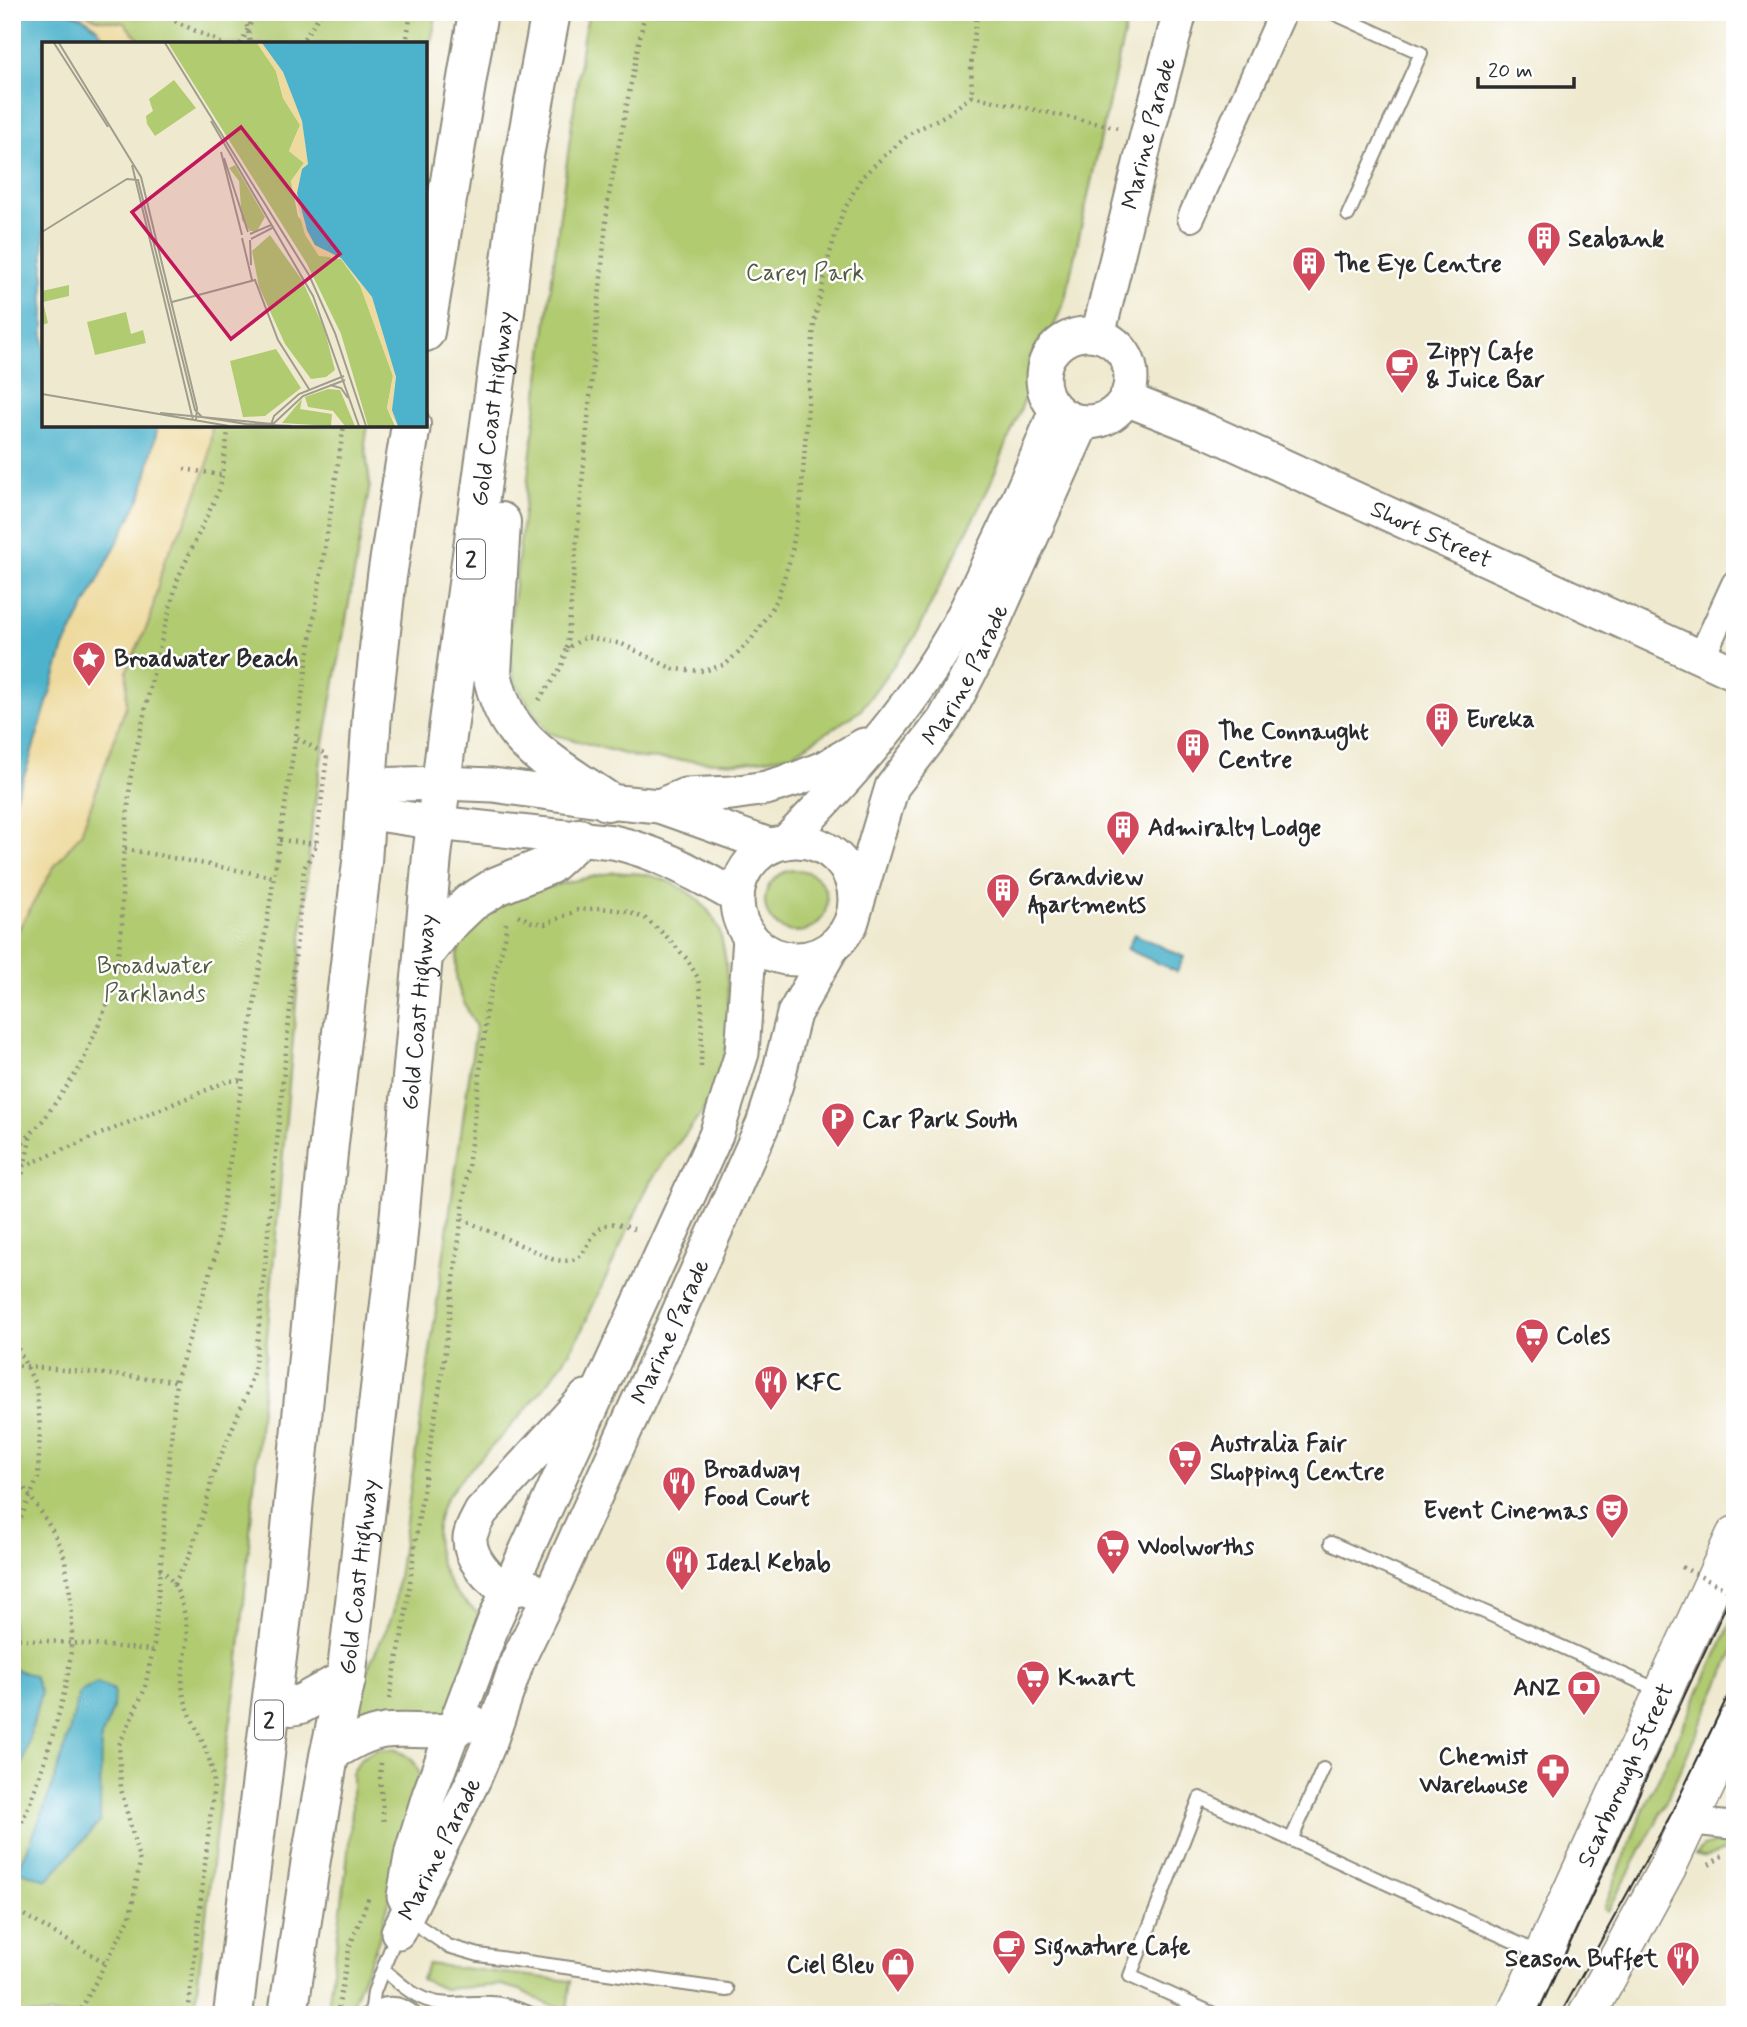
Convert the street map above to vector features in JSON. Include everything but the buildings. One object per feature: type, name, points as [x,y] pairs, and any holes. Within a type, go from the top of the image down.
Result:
[{"type":"highway","points":[[427,320],[478,12]]},
{"type":"highway","name":"Gold Coast Highway","points":[[288,2015],[311,1859],[346,1679],[397,1244],[437,823],[523,161],[551,12]]},
{"type":"highway","points":[[502,336],[513,383],[498,550],[492,673],[497,696],[514,728],[540,754],[607,802]]},
{"type":"highway","name":"2","points":[[233,2015],[289,1546],[329,1143],[362,862],[372,713],[387,576],[411,427]]},
{"type":"highway","points":[[424,954],[446,926],[470,903],[497,886],[549,865],[579,838]]},
{"type":"highway","points":[[272,1702],[291,1706],[302,1704],[346,1679]]},
{"type":"main road","name":"Scarborough Street","points":[[1515,2015],[1735,1535]]},
{"type":"main road","points":[[1587,2015],[1690,1821],[1735,1724]]},
{"type":"street","name":"Marine Parade","points":[[1098,335],[1180,12]]},
{"type":"street","points":[[1191,218],[1283,12]]},
{"type":"street","points":[[1098,335],[1112,341],[1124,354],[1130,369],[1131,386],[1126,400],[1113,415],[1099,421],[1069,416],[1047,397],[1043,385],[1046,362],[1059,344],[1072,336],[1098,335]]},
{"type":"street","name":"Short Street","points":[[1126,400],[1207,431],[1735,673]]},
{"type":"street","name":"Marine Parade","points":[[737,897],[740,881],[747,867],[758,855],[779,844],[841,786],[918,689],[953,635],[1024,489],[1069,416]]},
{"type":"street","name":"Marine Parade","points":[[402,1925],[462,1806],[487,1749],[513,1673],[763,1124],[794,1014],[841,935],[892,787],[944,720],[980,652],[1069,416]]},
{"type":"street","points":[[1701,658],[1735,584]]},
{"type":"street","points":[[659,806],[685,795],[766,788],[799,778],[826,767],[885,733]]},
{"type":"street","points":[[442,783],[493,785],[607,802],[659,806],[779,844],[804,841],[821,846],[836,857],[848,871],[855,888],[855,906],[841,935],[816,956],[799,959],[780,956],[764,949],[750,937],[738,911],[737,897],[678,864],[640,848],[579,838],[437,823],[366,799],[442,783]]},
{"type":"street","name":"Marine Parade","points":[[402,1925],[412,1851],[429,1795],[495,1619],[716,1135],[733,1087],[742,1053],[750,937]]},
{"type":"street","points":[[555,1584],[508,1589],[488,1576],[474,1556],[470,1537],[481,1512],[606,1375]]},
{"type":"street","points":[[329,1756],[361,1737],[383,1731],[453,1730],[470,1725],[496,1703],[513,1673]]},
{"type":"street","points":[[1690,1821],[1735,1826]]},
{"type":"lane","points":[[1331,12],[1421,53],[1348,215]]},
{"type":"lane","points":[[1331,1543],[1664,1693]]},
{"type":"lane","points":[[1291,1840],[1323,1769]]},
{"type":"lane","points":[[1216,2015],[1130,1976],[1200,1798],[1543,1954]]},
{"type":"lane","points":[[369,2012],[374,1992],[402,1925],[448,1946],[479,1955],[727,1990]]},
{"type":"lane","points":[[383,1969],[426,2000],[448,2005],[510,2005],[534,2015]]},
{"type":"lane","points":[[369,2012],[382,2004],[397,2004],[404,2005],[416,2015]]},
{"type":"path","points":[[156,12],[219,42]]},
{"type":"path","points":[[242,12],[250,42]]},
{"type":"path","points":[[242,42],[256,12]]},
{"type":"path","points":[[301,42],[322,12]]},
{"type":"path","points":[[405,42],[411,12]]},
{"type":"path","points":[[537,703],[562,666],[567,648],[608,200],[645,12]]},
{"type":"path","points":[[972,96],[971,66],[977,12]]},
{"type":"path","points":[[567,648],[586,637],[622,644],[673,669],[704,671],[726,664],[751,639],[777,600],[791,556],[801,498],[814,324],[829,256],[842,214],[861,178],[911,133],[946,115],[972,96],[1147,135]]},
{"type":"path","points":[[12,1151],[31,1135],[44,1119],[81,1066],[114,988],[122,924],[131,772],[178,578],[220,488],[229,427]]},
{"type":"path","points":[[78,2015],[130,1917],[140,1863],[121,1789],[119,1745],[144,1691],[153,1650],[176,1381],[215,1257],[344,427]]},
{"type":"path","points":[[184,469],[222,475]]},
{"type":"path","points":[[174,1584],[189,1556],[206,1506],[212,1477],[247,1393],[255,1366],[304,868],[316,844],[327,756],[296,737]]},
{"type":"path","points":[[280,840],[316,844]]},
{"type":"path","points":[[125,849],[274,877]]},
{"type":"path","points":[[385,1833],[380,1779],[383,1731],[404,1626],[443,1367],[486,1009],[505,938],[506,910],[531,922],[546,924],[578,911],[601,908],[625,911],[646,919],[666,935],[698,978],[702,1007],[701,1069]]},
{"type":"path","points":[[24,1166],[228,1081],[243,1080]]},
{"type":"path","points":[[12,1192],[24,1166],[31,1135]]},
{"type":"path","points":[[462,1218],[564,1262],[573,1261],[581,1255],[597,1232],[606,1225],[615,1224],[634,1229],[629,1241]]},
{"type":"path","points":[[12,1336],[36,1385],[40,1427],[38,1478],[21,1518],[12,1529]]},
{"type":"path","points":[[12,1366],[176,1381]]},
{"type":"path","points":[[12,1472],[46,1519],[64,1555],[71,1601],[72,1643],[66,1689],[45,1759],[26,1815],[12,1842]]},
{"type":"path","points":[[1682,1567],[1735,1594]]},
{"type":"path","points":[[160,1569],[169,1574],[185,1617],[187,1638],[183,1674],[184,1695],[210,1757],[214,1784],[188,2015]]},
{"type":"path","points":[[12,1638],[153,1650]]},
{"type":"path","points":[[337,2015],[349,1949],[372,1888]]},
{"type":"path","points":[[12,1909],[106,1963]]},
{"type":"green space","points":[[82,12],[437,12],[427,62],[427,42],[141,42],[124,23],[96,19]]},
{"type":"green space","name":"Carey Park","points":[[589,12],[1129,12],[1065,299],[990,485],[915,636],[860,711],[791,755],[739,763],[639,758],[548,733],[515,683],[508,643],[555,253],[583,38]]},
{"type":"green space","name":"Broadwater Parklands","points":[[212,427],[368,427],[365,444],[370,485],[321,760],[311,832],[238,1671],[194,2015],[12,2015],[12,941],[53,868],[81,833],[126,706],[127,669],[149,622],[164,561],[188,515],[208,463]]},
{"type":"green space","points":[[790,870],[802,870],[818,879],[825,889],[825,913],[818,923],[802,932],[790,932],[779,927],[770,918],[765,907],[765,895],[770,884],[779,875]]},
{"type":"green space","points":[[615,872],[642,874],[666,880],[699,901],[715,921],[724,949],[728,989],[728,1033],[719,1080],[691,1127],[649,1184],[579,1336],[567,1356],[524,1411],[461,1479],[442,1507],[436,1534],[438,1556],[451,1586],[465,1603],[479,1614],[451,1710],[444,1716],[396,1711],[358,1720],[358,1704],[364,1677],[393,1613],[476,1027],[457,982],[456,962],[461,942],[471,925],[486,911],[546,888]]},
{"type":"green space","points":[[1735,1615],[1735,1648],[1659,1817],[1608,1911],[1604,1908],[1643,1811]]},
{"type":"green space","points":[[394,1749],[414,1762],[421,1784],[378,1942],[347,2015],[327,2015],[346,1871],[352,1812],[352,1774],[361,1758],[376,1750]]},
{"type":"green space","points":[[1727,1840],[1735,1841],[1735,1850],[1705,1857],[1695,1855],[1703,1847]]},
{"type":"green space","points":[[428,1964],[571,1981],[567,2009],[547,2004],[520,1990],[501,1985],[444,1989],[421,1979]]},
{"type":"sand","points":[[69,12],[82,12],[96,19],[124,23],[141,42],[106,42],[100,31],[82,17]]},
{"type":"sand","name":"Broadwater Beach","points":[[158,427],[212,427],[208,463],[188,515],[164,561],[149,622],[127,669],[126,706],[81,833],[53,868],[12,941],[12,804],[27,768],[64,647],[142,494]]},
{"type":"water","points":[[54,11],[78,16],[89,22],[106,42],[42,42],[42,427],[158,427],[142,494],[64,647],[27,768],[12,804],[12,12]]},
{"type":"water","points":[[1134,934],[1184,957],[1177,972],[1127,949]]},
{"type":"water","points":[[12,1668],[34,1676],[41,1693],[23,1763],[12,1787]]},
{"type":"water","points":[[97,1683],[114,1690],[113,1709],[101,1738],[100,1822],[47,1880],[18,1870],[53,1783],[79,1693]]},
{"type":"tram line","points":[[1537,2015],[1735,1586]]},
{"type":"tram line","points":[[1560,2015],[1670,1816],[1735,1681]]},
{"type":"place","name":"Seabank","points":[[1544,268]]},
{"type":"place","name":"The Eye Centre","points":[[1309,293]]},
{"type":"place","name":"Zippy Cafe & Juice Bar","points":[[1402,395]]},
{"type":"place","name":"Broadwater Beach","points":[[89,688]]},
{"type":"place","name":"Eureka","points":[[1442,749]]},
{"type":"place","name":"The Connaught Centre","points":[[1193,775]]},
{"type":"place","name":"Admiralty Lodge","points":[[1123,857]]},
{"type":"place","name":"Grandview Apartments","points":[[1003,920]]},
{"type":"place","name":"Car Park South","points":[[838,1149]]},
{"type":"place","name":"Coles","points":[[1532,1365]]},
{"type":"place","name":"KFC","points":[[771,1412]]},
{"type":"place","name":"Australia Fair Shopping Centre","points":[[1185,1487]]},
{"type":"place","name":"Broadway Food Court","points":[[679,1513]]},
{"type":"place","name":"Event Cinemas","points":[[1612,1540]]},
{"type":"place","name":"Woolworths","points":[[1113,1576]]},
{"type":"place","name":"Ideal Kebab","points":[[682,1592]]},
{"type":"place","name":"Kmart","points":[[1033,1707]]},
{"type":"place","name":"ANZ","points":[[1584,1717]]},
{"type":"place","name":"Chemist Warehouse","points":[[1553,1800]]},
{"type":"place","name":"Signature Cafe","points":[[1009,1976]]},
{"type":"place","name":"Season Buffet","points":[[1683,1988]]},
{"type":"place","name":"Ciel Bleu","points":[[898,1994]]}]
